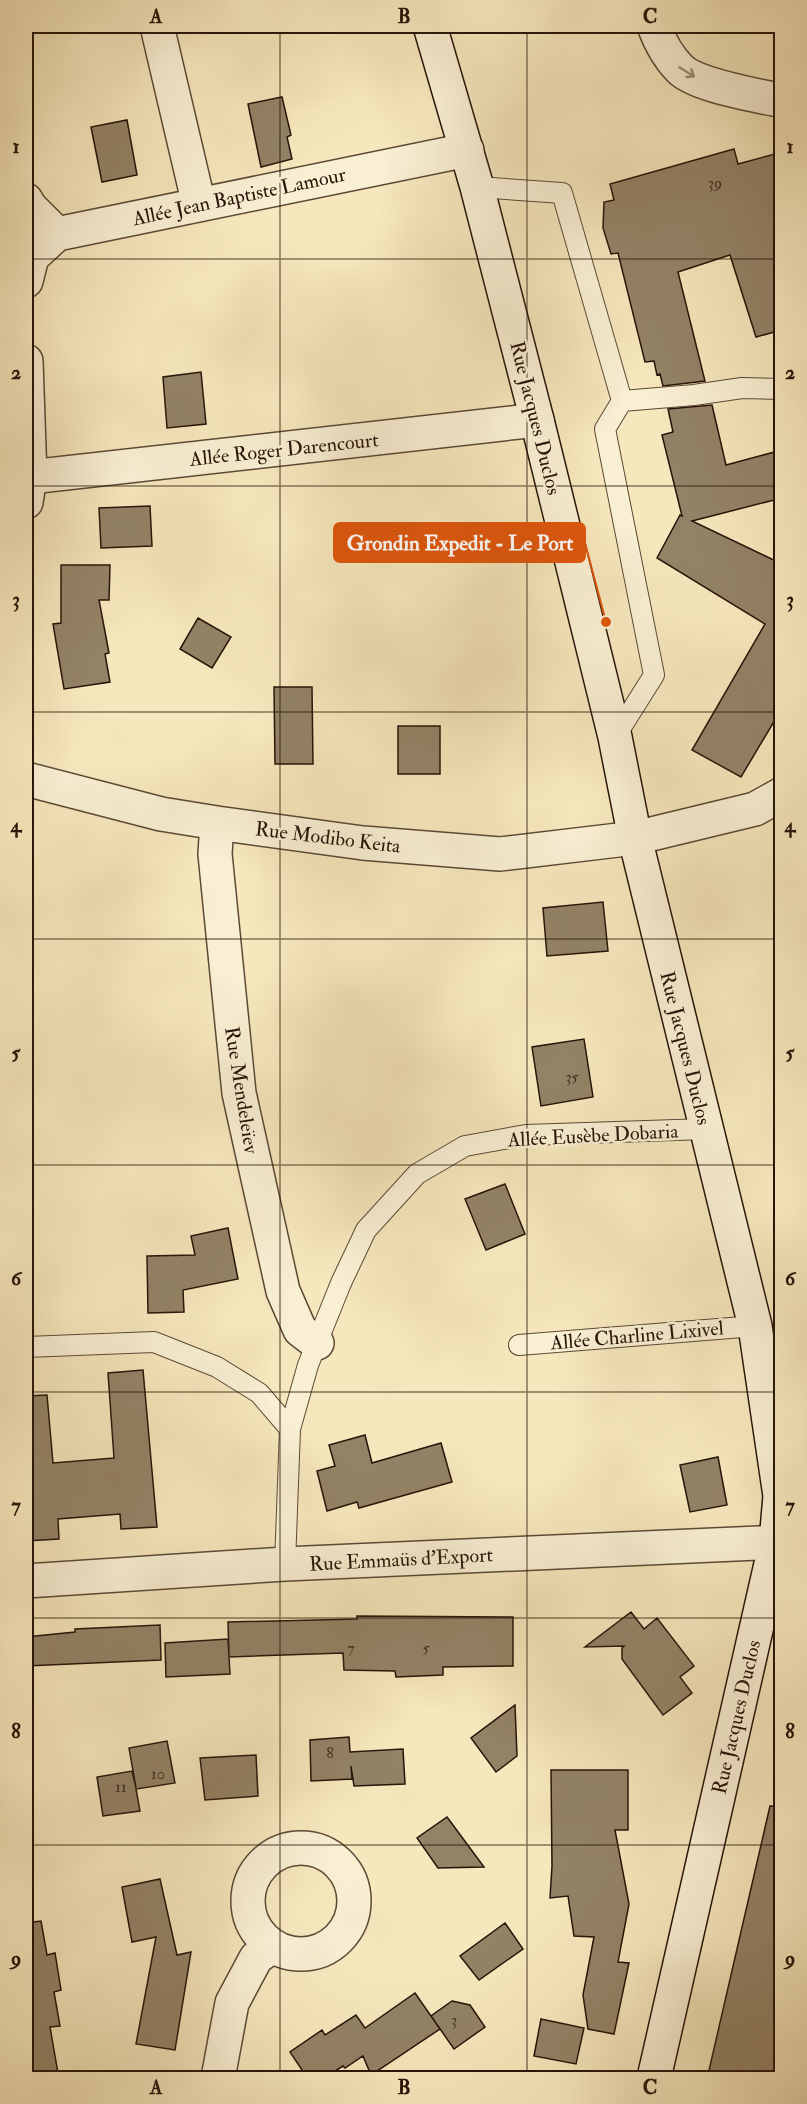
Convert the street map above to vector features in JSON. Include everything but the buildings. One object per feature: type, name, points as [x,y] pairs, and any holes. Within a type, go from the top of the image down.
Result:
[{"type":"street","points":[[157,26],[199,205]]},
{"type":"street","name":"Rue Jacques Duclos","points":[[430,26],[477,188],[615,737],[635,838],[754,1326],[780,1496],[779,1542],[654,2079]]},
{"type":"street","points":[[654,26],[663,49],[681,71],[708,83],[782,101]]},
{"type":"street","name":"Allée Jean Baptiste Lamour","points":[[57,234],[467,150]]},
{"type":"street","points":[[26,200],[57,234],[32,257],[26,281]]},
{"type":"street","points":[[26,361],[28,490]]},
{"type":"street","name":"Allée Roger Darencourt","points":[[28,490],[537,420]]},
{"type":"street","name":"Rue Modibo Keita","points":[[26,779],[161,814],[217,823],[363,843],[500,854],[635,838],[755,809],[782,794]]},
{"type":"street","name":"Rue Mendeleïev","points":[[217,823],[215,854],[238,1093],[283,1291],[300,1330],[317,1343]]},
{"type":"street","name":"Rue Emmaüs d'Export","points":[[26,1581],[285,1564],[779,1542]]},
{"type":"street","points":[[218,2079],[232,2003],[256,1958],[271,1947]]},
{"type":"lane","points":[[477,188],[562,194],[622,401],[605,429],[654,675],[615,737]]},
{"type":"lane","points":[[622,401],[742,388],[782,389]]},
{"type":"lane","name":"Allée Eusèbe Dobaria","points":[[285,1564],[290,1429],[317,1343],[366,1230],[417,1174],[465,1146],[526,1135],[706,1129]]},
{"type":"lane","name":"Allée Charline Lixivel","points":[[519,1345],[754,1326]]},
{"type":"lane","points":[[26,1347],[154,1341],[218,1367],[259,1393],[290,1429]]},
{"type":"place","name":"Grondin Expedit - Le Port","points":[[606,622]]}]
